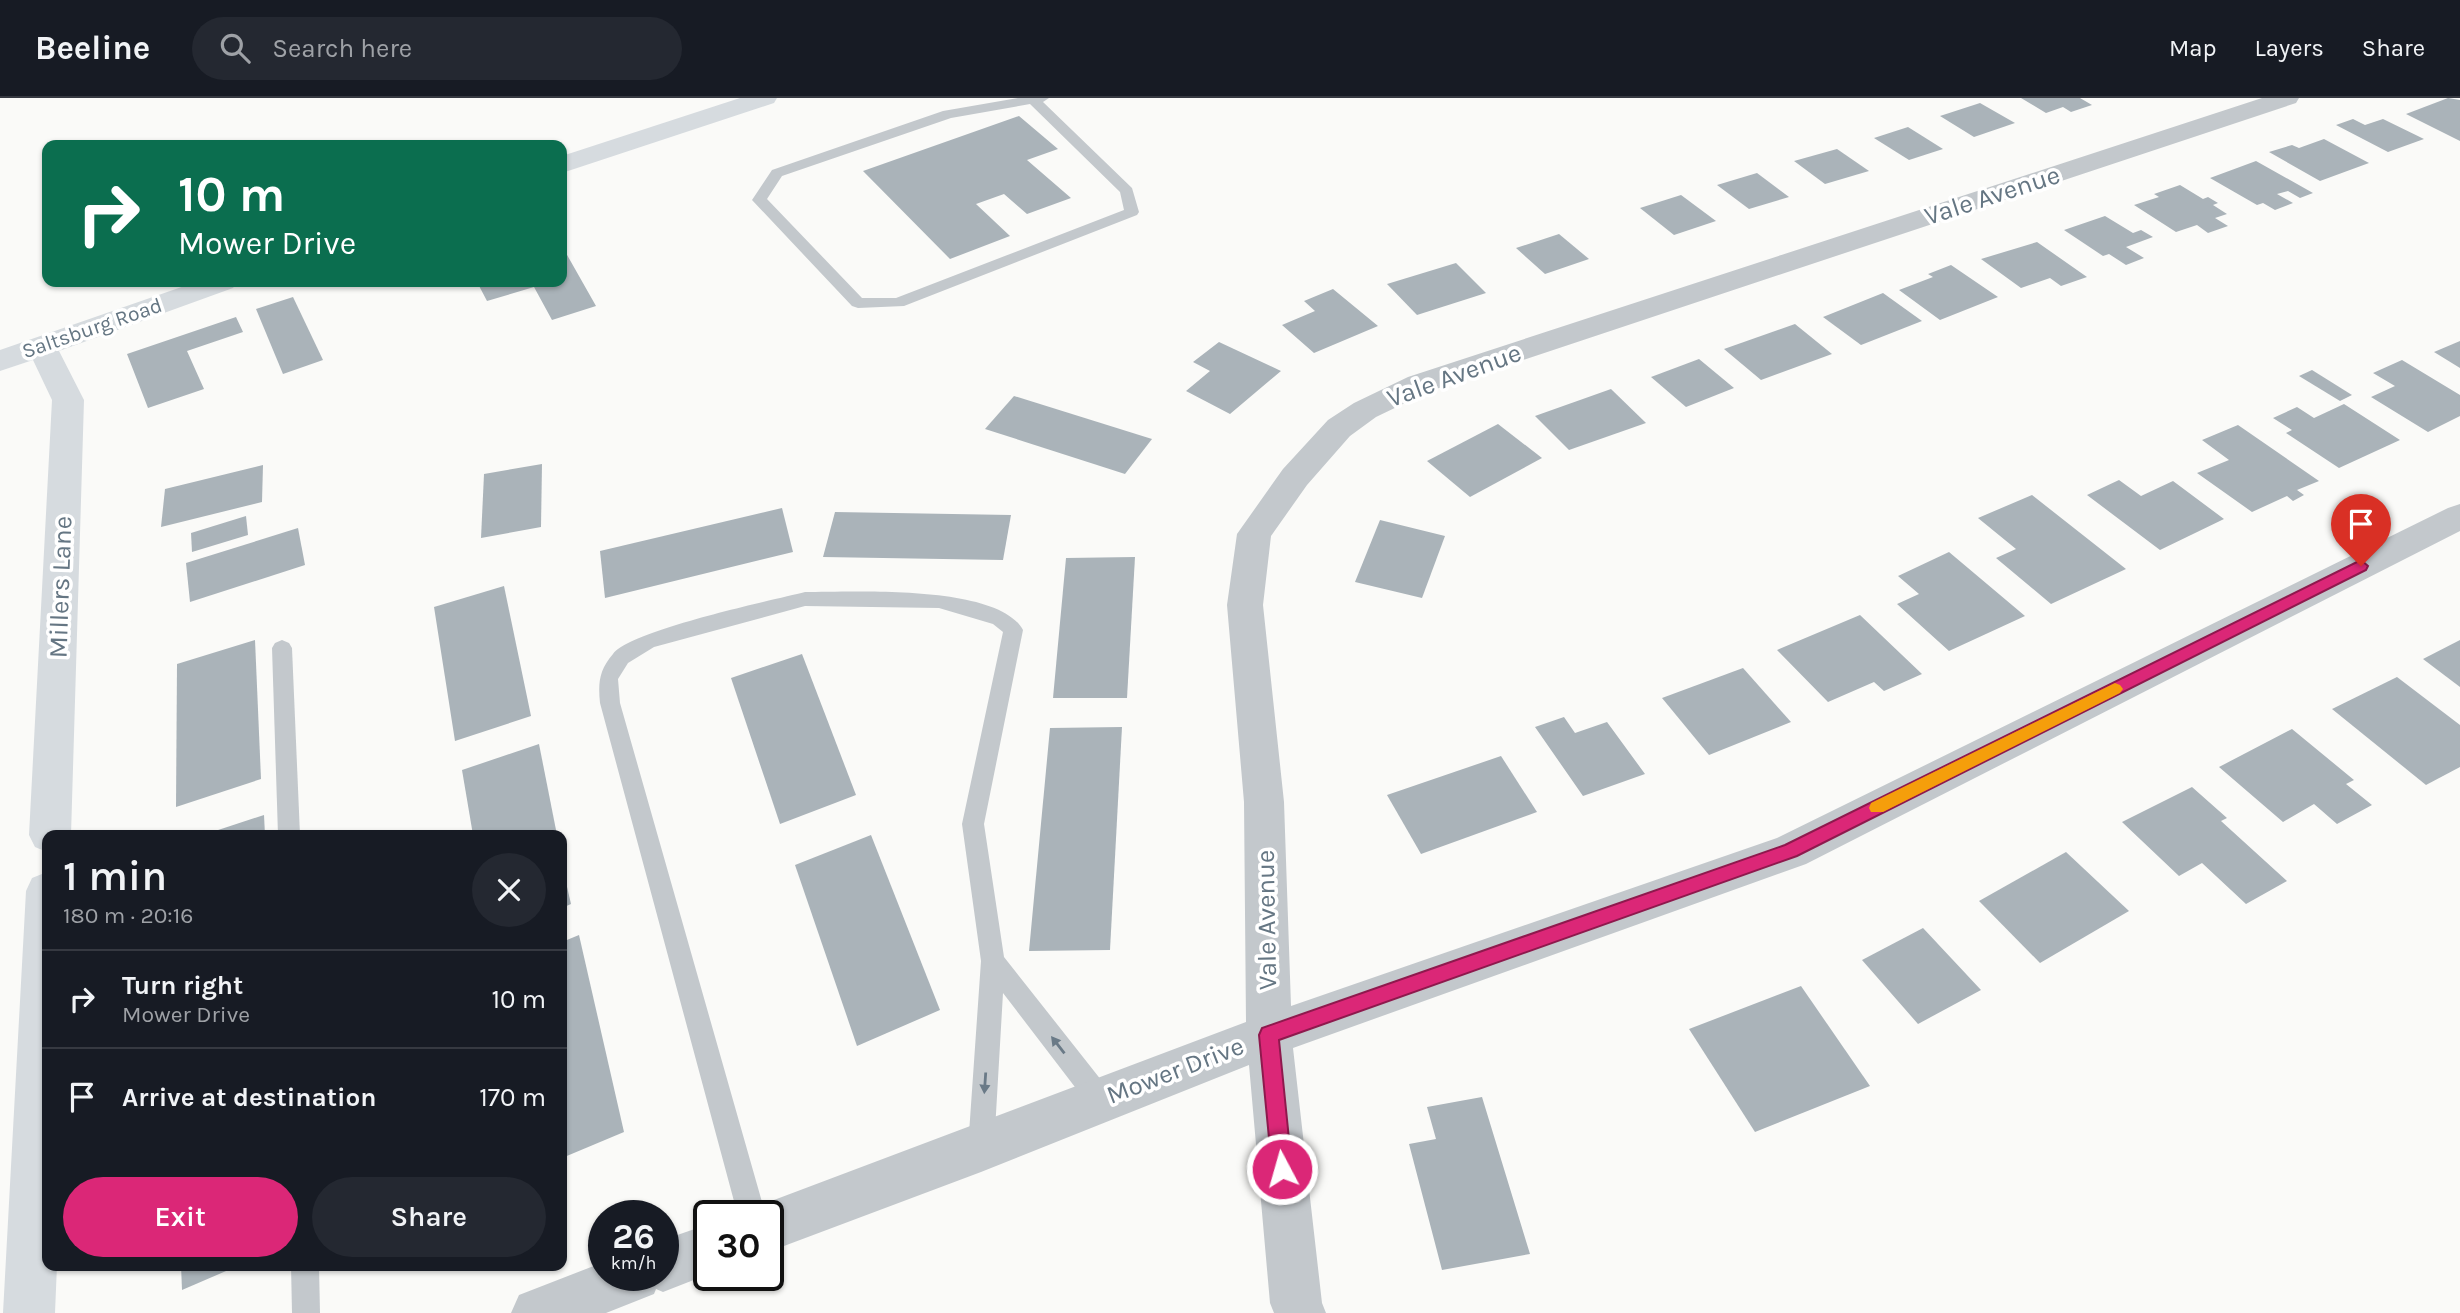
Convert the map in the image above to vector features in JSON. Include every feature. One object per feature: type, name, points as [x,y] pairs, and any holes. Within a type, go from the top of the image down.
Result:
[{"type":"street","name":"Vale Avenue","points":[[1300,1313],[1296,1303],[1269,1035],[1264,802],[1245,605],[1254,534],[1295,477],[1339,428],[1365,410],[1419,384],[2287,98]]},
{"type":"street","points":[[567,162],[754,100]]},
{"type":"street","name":"Saltsburg Road","points":[[0,361],[209,287]]},
{"type":"street","name":"Millers Lane","points":[[41,345],[68,400],[50,830]]},
{"type":"street","name":"Mower Drive","points":[[784,1221],[1269,1035],[1791,851],[2460,516]]},
{"type":"street","points":[[29,1313],[42,1008]]},
{"type":"street","points":[[537,1313],[596,1291]]},
{"type":"lane","points":[[1038,99],[1127,191],[1132,212],[898,303],[858,303],[759,201],[777,173],[948,114],[1038,99]]},
{"type":"lane","points":[[748,1200],[610,703],[608,679],[621,657],[648,641],[805,599],[939,601],[1000,618],[1013,630],[973,824],[993,961],[981,1147]]},
{"type":"lane","points":[[282,648],[289,830]]},
{"type":"lane","points":[[993,961],[1100,1099]]},
{"type":"lane","points":[[304,1271],[306,1313]]},
{"type":"building","points":[[2021,98],[2080,98],[2092,105],[2071,112],[2063,107],[2046,113]]},
{"type":"building","points":[[2448,98],[2460,100],[2460,141],[2406,114]]},
{"type":"building","points":[[1980,103],[2015,123],[1974,137],[1940,116]]},
{"type":"building","points":[[1019,116],[1058,149],[1027,160],[1071,198],[1027,214],[1004,194],[976,204],[1010,236],[950,259],[863,171]]},
{"type":"building","points":[[2353,119],[2365,125],[2383,119],[2424,139],[2388,152],[2336,125]]},
{"type":"building","points":[[1908,127],[1943,149],[1909,160],[1874,138]]},
{"type":"building","points":[[2324,139],[2369,163],[2320,181],[2269,152],[2292,145],[2299,148]]},
{"type":"building","points":[[1837,149],[1869,171],[1825,184],[1794,161]]},
{"type":"building","points":[[2256,161],[2313,193],[2300,198],[2288,191],[2277,194],[2293,203],[2275,210],[2263,203],[2257,205],[2210,178]]},
{"type":"building","points":[[1757,173],[1789,197],[1749,209],[1717,185]]},
{"type":"building","points":[[2180,185],[2203,199],[2208,197],[2218,203],[2213,205],[2227,214],[2215,218],[2228,226],[2208,233],[2197,225],[2176,232],[2134,205],[2159,197],[2154,194]]},
{"type":"building","points":[[1681,195],[1716,221],[1674,235],[1640,208]]},
{"type":"building","points":[[2105,216],[2133,233],[2141,230],[2153,237],[2126,247],[2144,258],[2126,265],[2109,254],[2103,256],[2064,230]]},
{"type":"building","points":[[1559,234],[1589,259],[1545,274],[1516,248]]},
{"type":"building","points":[[2037,242],[2087,277],[2061,286],[2050,278],[2021,288],[1981,259]]},
{"type":"building","points":[[567,255],[596,306],[552,320],[534,287],[567,287]]},
{"type":"building","points":[[1456,263],[1486,293],[1417,315],[1387,284]]},
{"type":"building","points":[[1951,265],[1998,297],[1940,320],[1899,290],[1933,277],[1928,274]]},
{"type":"building","points":[[480,287],[534,287],[487,301]]},
{"type":"building","points":[[1333,289],[1378,326],[1314,353],[1282,325],[1315,311],[1304,301]]},
{"type":"building","points":[[1883,293],[1922,321],[1861,345],[1823,317]]},
{"type":"building","points":[[293,297],[323,360],[283,374],[256,309]]},
{"type":"building","points":[[236,317],[243,332],[187,351],[204,389],[148,408],[127,354]]},
{"type":"building","points":[[1795,324],[1832,354],[1761,380],[1724,349]]},
{"type":"building","points":[[2460,341],[2460,368],[2434,352]]},
{"type":"building","points":[[1219,342],[1281,371],[1230,414],[1186,391],[1210,371],[1193,362]]},
{"type":"building","points":[[1699,359],[1734,388],[1686,407],[1651,377]]},
{"type":"building","points":[[2402,360],[2460,395],[2460,416],[2428,432],[2371,397],[2395,386],[2373,373]]},
{"type":"building","points":[[2312,370],[2352,395],[2340,401],[2299,376]]},
{"type":"building","points":[[1611,389],[1646,423],[1569,450],[1535,416]]},
{"type":"building","points":[[1014,396],[1152,439],[1125,474],[985,429]]},
{"type":"building","points":[[2344,404],[2400,440],[2339,468],[2286,433],[2292,430],[2273,418],[2297,407],[2314,418]]},
{"type":"building","points":[[1498,424],[1542,458],[1470,497],[1427,461]]},
{"type":"building","points":[[2238,425],[2319,481],[2297,490],[2304,495],[2293,501],[2287,496],[2252,512],[2197,473],[2229,460],[2202,440]]},
{"type":"building","points":[[542,464],[541,527],[481,538],[484,474]]},
{"type":"building","points":[[263,465],[262,502],[161,527],[165,489]]},
{"type":"building","points":[[2119,480],[2141,496],[2173,481],[2224,519],[2160,550],[2087,495]]},
{"type":"building","points":[[2032,495],[2126,569],[2051,604],[1996,558],[2016,549],[1978,518]]},
{"type":"building","points":[[782,508],[793,552],[605,598],[600,551]]},
{"type":"building","points":[[835,512],[1011,515],[1003,560],[823,557]]},
{"type":"building","points":[[246,516],[248,535],[192,552],[191,533]]},
{"type":"building","points":[[1380,520],[1445,536],[1422,598],[1355,582]]},
{"type":"building","points":[[298,528],[305,565],[190,602],[186,563]]},
{"type":"building","points":[[1949,552],[2025,616],[1949,651],[1897,604],[1919,594],[1898,576]]},
{"type":"building","points":[[1135,557],[1127,698],[1053,698],[1066,558]]},
{"type":"building","points":[[504,586],[531,716],[455,741],[434,607]]},
{"type":"building","points":[[1860,615],[1922,674],[1884,691],[1874,682],[1828,702],[1777,650]]},
{"type":"building","points":[[255,640],[261,779],[176,807],[177,664]]},
{"type":"building","points":[[2460,640],[2460,687],[2423,659]]},
{"type":"building","points":[[802,654],[856,795],[780,824],[731,678]]},
{"type":"building","points":[[1743,668],[1791,722],[1709,755],[1662,698]]},
{"type":"building","points":[[2397,677],[2460,725],[2460,767],[2426,785],[2332,709]]},
{"type":"building","points":[[1564,717],[1575,733],[1607,722],[1645,774],[1583,796],[1535,727]]},
{"type":"building","points":[[1122,727],[1110,950],[1029,951],[1050,728]]},
{"type":"building","points":[[2292,729],[2354,780],[2346,784],[2372,805],[2337,824],[2314,804],[2283,822],[2219,767]]},
{"type":"building","points":[[539,744],[556,830],[472,830],[462,770]]},
{"type":"building","points":[[1501,756],[1537,812],[1421,854],[1387,795]]},
{"type":"building","points":[[2192,787],[2227,818],[2221,821],[2287,881],[2246,904],[2202,863],[2179,876],[2122,822]]},
{"type":"building","points":[[264,815],[265,830],[218,830]]},
{"type":"building","points":[[871,835],[940,1010],[857,1046],[795,865]]},
{"type":"building","points":[[2066,852],[2129,911],[2040,963],[1979,901]]},
{"type":"building","points":[[567,887],[571,904],[567,906]]},
{"type":"building","points":[[1923,928],[1981,990],[1918,1024],[1862,960]]},
{"type":"building","points":[[579,935],[624,1132],[567,1156],[567,940]]},
{"type":"building","points":[[1801,986],[1870,1086],[1755,1132],[1689,1029]]},
{"type":"building","points":[[1482,1097],[1530,1254],[1442,1270],[1409,1144],[1436,1139],[1427,1107]]},
{"type":"building","points":[[181,1271],[226,1271],[182,1290]]},
{"type":"slow traffic","points":[[1877,808],[2115,689]]},
{"type":"route","points":[[1282,1169],[1269,1035],[1791,851],[2361,566]]}]
